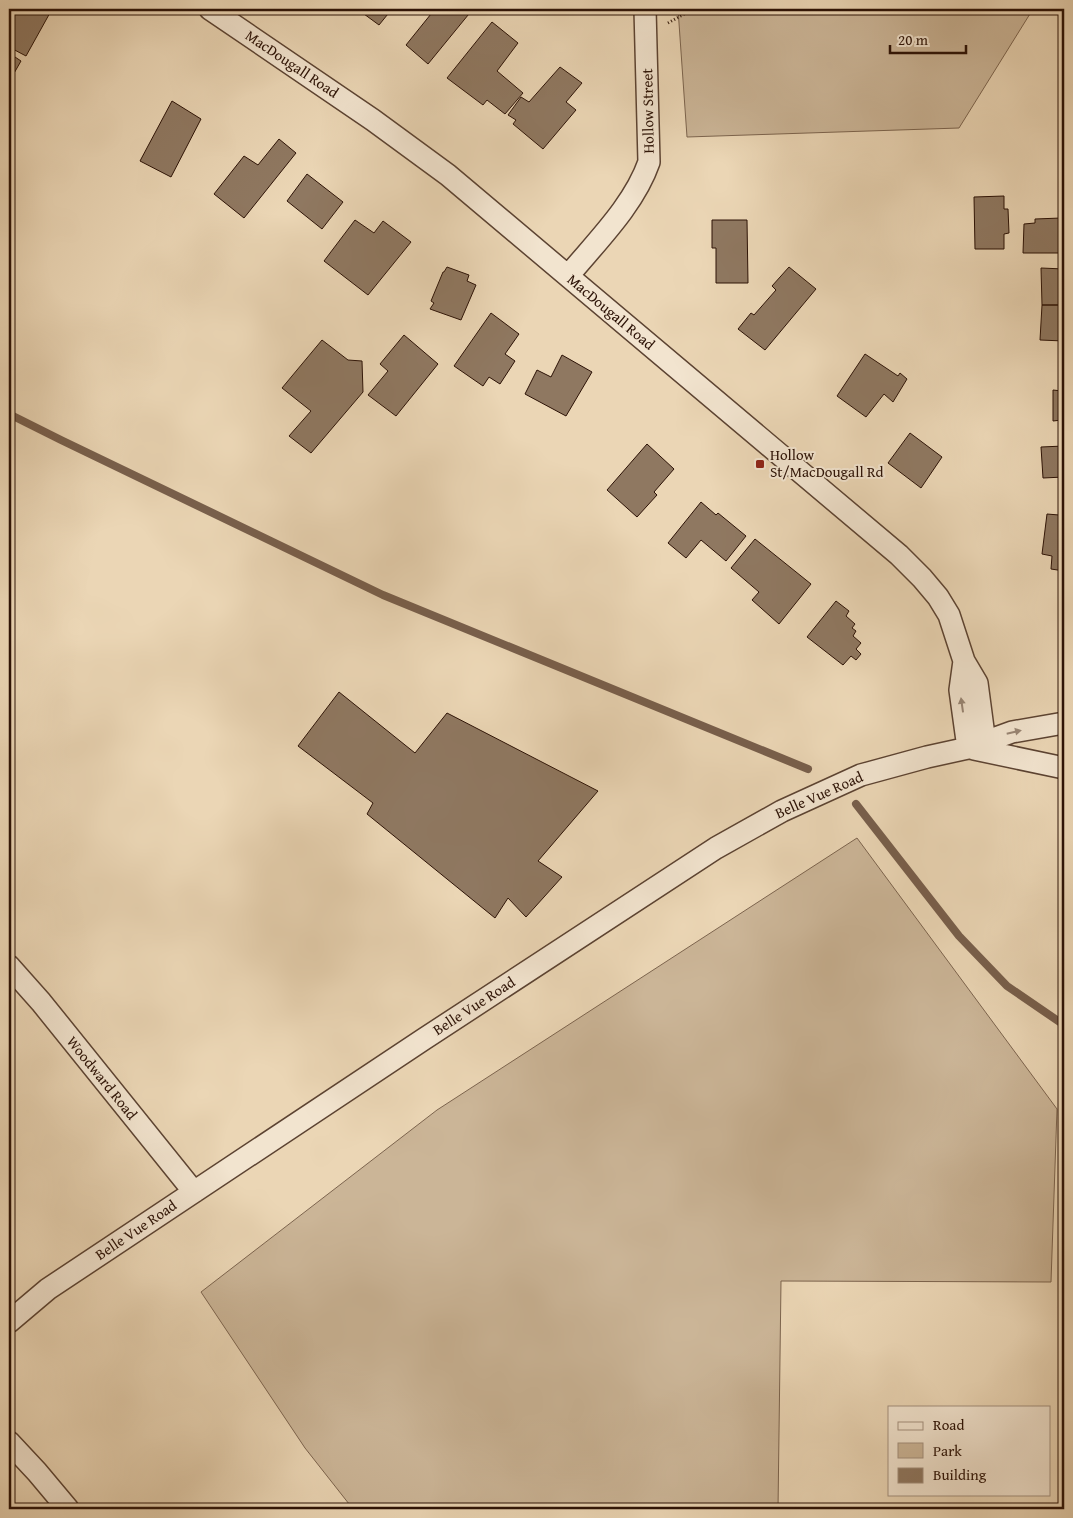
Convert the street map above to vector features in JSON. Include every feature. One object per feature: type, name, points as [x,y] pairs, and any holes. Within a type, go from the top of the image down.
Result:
[{"type":"street","name":"MacDougall Road","points":[[210,9],[267,46],[448,175],[866,526],[922,578],[938,596],[949,615],[964,662],[977,683],[980,747]]},
{"type":"street","name":"Hollow Street","points":[[568,276],[632,198],[640,186],[649,162],[645,9]]},
{"type":"street","name":"Belle Vue Road","points":[[9,1322],[48,1289],[449,1022],[716,848],[750,828],[811,797],[861,775],[927,756],[980,747],[1012,732],[1064,723]]},
{"type":"street","name":"Belle Vue Road","points":[[980,747],[1064,768]]},
{"type":"street","name":"Woodward Road","points":[[9,966],[41,1002],[194,1192]]},
{"type":"street","points":[[9,1442],[68,1509]]},
{"type":"green space","points":[[678,9],[1033,9],[959,128],[687,137]]},
{"type":"green space","points":[[857,838],[1057,1109],[1051,1282],[781,1281],[778,1509],[353,1509],[305,1448],[201,1292],[437,1110]]},
{"type":"building","points":[[9,9],[47,9],[51,11],[26,56],[9,47],[12,43],[9,41]]},
{"type":"building","points":[[368,9],[392,9],[379,25],[364,14]]},
{"type":"building","points":[[435,9],[473,9],[428,64],[406,45]]},
{"type":"building","points":[[492,22],[518,43],[497,71],[523,93],[505,114],[487,100],[483,105],[447,78]]},
{"type":"building","points":[[9,53],[21,61],[9,82]]},
{"type":"building","points":[[560,67],[582,83],[566,102],[576,110],[543,149],[513,124],[516,120],[508,115],[521,97],[529,102]]},
{"type":"building","points":[[172,101],[201,119],[171,177],[140,161]]},
{"type":"building","points":[[279,139],[296,153],[244,218],[214,194],[244,156],[258,165]]},
{"type":"building","points":[[307,174],[343,202],[322,229],[287,201]]},
{"type":"building","points":[[1004,196],[1004,209],[1008,209],[1009,233],[1004,234],[1004,249],[975,249],[974,197]]},
{"type":"building","points":[[1061,218],[1061,224],[1064,224],[1064,253],[1023,253],[1024,224],[1035,223],[1035,219]]},
{"type":"building","points":[[355,220],[374,233],[383,221],[411,242],[368,295],[324,261]]},
{"type":"building","points":[[712,220],[747,220],[748,283],[716,283],[716,248],[712,248]]},
{"type":"building","points":[[447,267],[469,275],[467,281],[476,285],[461,320],[430,309],[434,303],[431,301]]},
{"type":"building","points":[[789,267],[816,289],[765,350],[738,329],[751,313],[754,315],[776,290],[772,286]]},
{"type":"building","points":[[1041,268],[1064,269],[1064,305],[1042,305]]},
{"type":"building","points":[[1042,305],[1064,305],[1064,341],[1040,340]]},
{"type":"building","points":[[491,313],[519,334],[505,354],[515,361],[500,384],[489,377],[483,386],[454,366]]},
{"type":"building","points":[[404,335],[438,364],[396,416],[368,395],[388,371],[380,364]]},
{"type":"building","points":[[322,340],[348,360],[362,361],[363,392],[311,453],[289,436],[311,411],[282,388]]},
{"type":"building","points":[[865,354],[898,376],[900,373],[907,379],[893,402],[884,394],[866,417],[837,396]]},
{"type":"building","points":[[562,355],[592,372],[566,416],[525,394],[537,370],[551,377]]},
{"type":"building","points":[[1063,375],[1064,423],[1062,423],[1062,420],[1053,421],[1053,390],[1062,391]]},
{"type":"building","points":[[910,433],[942,457],[921,488],[888,463]]},
{"type":"building","points":[[647,444],[674,469],[654,492],[657,495],[637,517],[607,490]]},
{"type":"building","points":[[1064,446],[1064,477],[1043,478],[1041,447]]},
{"type":"building","points":[[701,502],[746,536],[726,561],[701,540],[686,558],[668,543]]},
{"type":"building","points":[[1059,510],[1064,511],[1064,571],[1051,569],[1052,556],[1042,554],[1047,514],[1059,515]]},
{"type":"building","points":[[755,539],[811,584],[779,624],[752,600],[759,592],[731,568]]},
{"type":"building","points":[[836,601],[849,611],[846,616],[855,624],[852,628],[856,631],[853,636],[861,643],[856,649],[861,654],[856,660],[851,656],[843,665],[807,637]]},
{"type":"building","points":[[339,692],[415,753],[447,713],[598,791],[538,861],[562,877],[526,917],[508,898],[495,918],[367,814],[373,803],[298,746]]},
{"type":"waterway","points":[[9,414],[383,595],[808,769]]},
{"type":"waterway","points":[[856,804],[959,936],[1007,986],[1064,1025]]},
{"type":"place","name":"Hollow St/MacDougall Rd","points":[[760,464]]}]
